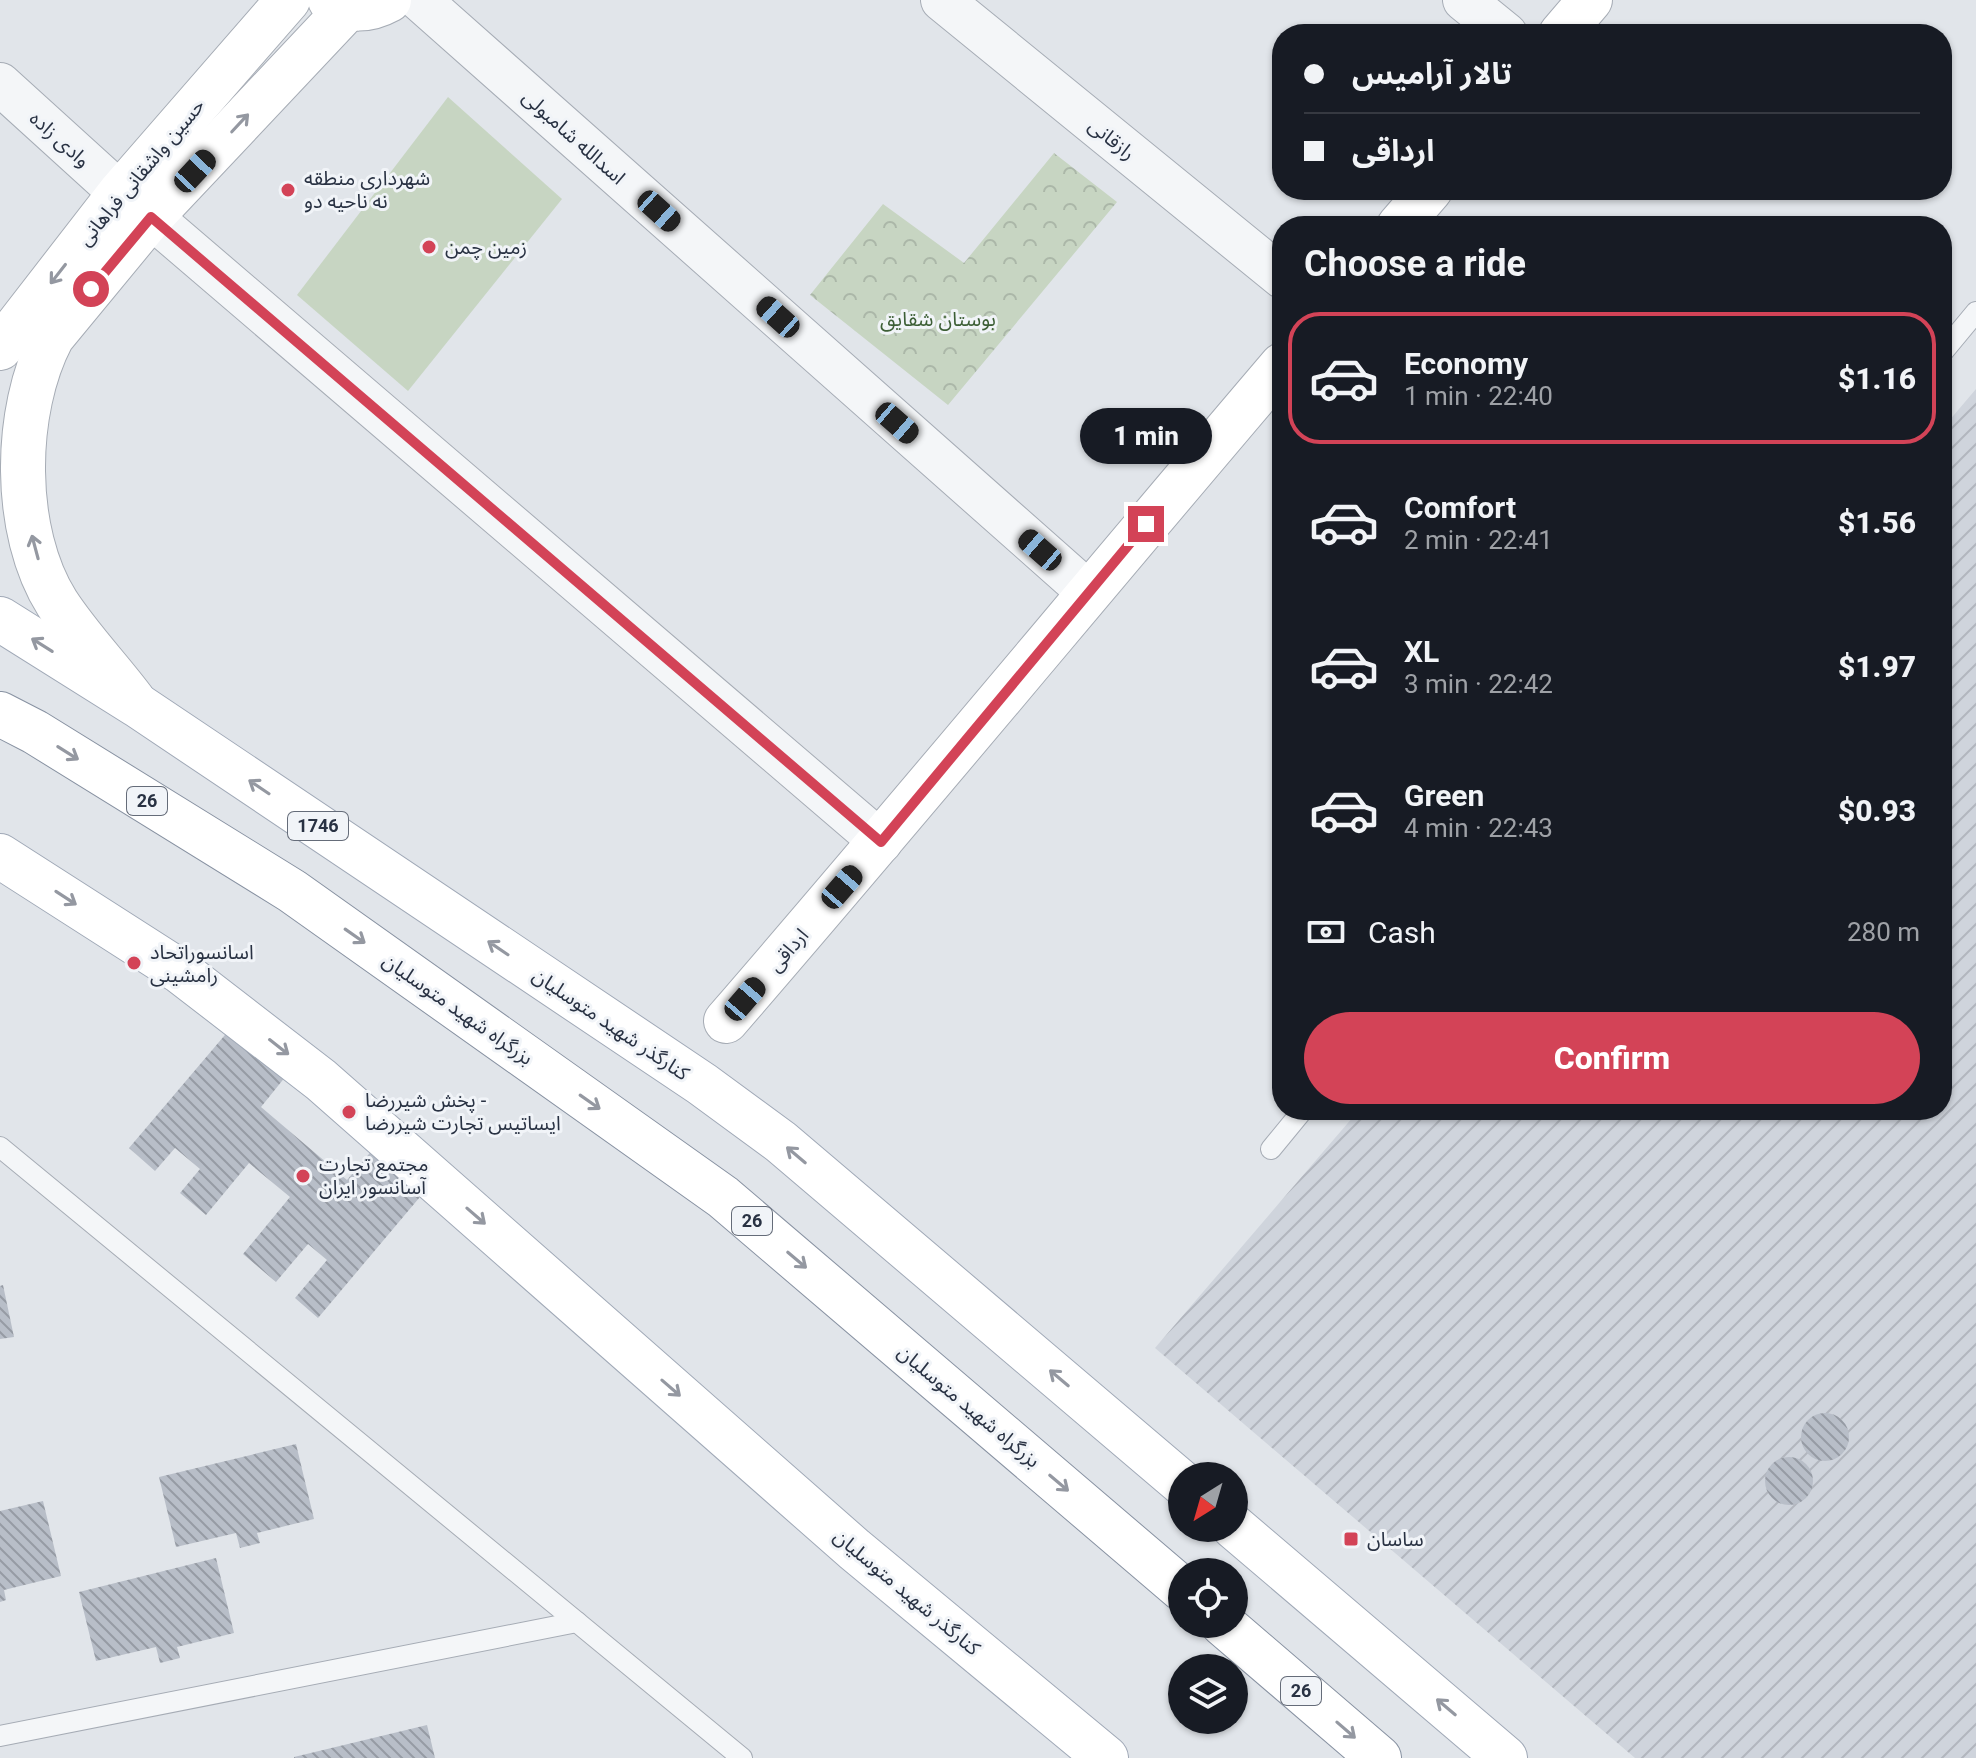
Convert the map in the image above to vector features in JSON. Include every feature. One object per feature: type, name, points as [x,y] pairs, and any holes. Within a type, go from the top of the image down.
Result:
[{"type":"main road","name":"حسین واشقانی فراهانی","points":[[137,705],[57,603],[38,559],[27,517],[23,478],[25,430],[42,356],[52,337],[135,205],[288,0]]},
{"type":"main road","points":[[1570,24],[1590,0]]},
{"type":"main road","name":"حسین واشقانی فراهانی","points":[[0,348],[135,205],[355,3]]},
{"type":"main road","points":[[1408,216],[1421,200]]},
{"type":"main road","name":"ارداقی","points":[[726,1021],[881,842],[1272,377]]},
{"type":"main road","name":"کنارگذر شهید متوسلیان","points":[[0,619],[137,705],[633,1038],[781,1142],[1168,1471]]},
{"type":"main road","name":"بزرگراه شهید متوسلیان","points":[[0,714],[35,732],[292,891],[723,1197],[1168,1577]]},
{"type":"main road","name":"کنارگذر شهید متوسلیان","points":[[0,856],[181,972],[321,1080],[854,1549],[1106,1758]]},
{"type":"main road","points":[[1248,1539],[1505,1758]]},
{"type":"main road","name":"26","points":[[1239,1638],[1379,1758]]},
{"type":"street","name":"اسدالله شامبولی","points":[[420,0],[1088,592]]},
{"type":"street","name":"رازقانی","points":[[942,0],[1272,269]]},
{"type":"street","points":[[1464,0],[1494,24]]},
{"type":"street","name":"وادی زاده","points":[[0,84],[135,205],[881,842]]},
{"type":"lane","points":[[1952,341],[1976,312]]},
{"type":"lane","points":[[1271,1149],[1295,1120]]},
{"type":"lane","points":[[0,1147],[742,1758]]},
{"type":"lane","points":[[0,1736],[577,1622]]},
{"type":"shaded area","points":[[1976,389],[1976,1758],[1635,1758],[1155,1348],[1350,1120],[1952,1120],[1952,417]]},
{"type":"green space","name":"زمین چمن","points":[[448,97],[562,199],[408,391],[297,295]]},
{"type":"green space","name":"بوستان شقایق","points":[[1054,153],[1117,202],[948,405],[810,295],[883,204],[964,263]]},
{"type":"building","name":"مجتمع تجارت آسانسور ایران","points":[[230,1029],[286,1076],[261,1107],[347,1180],[374,1148],[425,1191],[318,1318],[295,1298],[327,1260],[308,1244],[276,1282],[243,1254],[290,1197],[249,1163],[206,1215],[180,1193],[200,1169],[175,1148],[155,1171],[129,1148]]},
{"type":"building","points":[[3,1285],[14,1337],[0,1339],[0,1286]]},
{"type":"building","points":[[1825,1413],[1842,1420],[1849,1437],[1842,1454],[1825,1461],[1808,1454],[1801,1437],[1808,1420]]},
{"type":"building","points":[[296,1444],[314,1519],[257,1533],[260,1543],[240,1548],[236,1533],[176,1547],[159,1477]]},
{"type":"building","points":[[1789,1457],[1806,1464],[1813,1481],[1806,1498],[1789,1505],[1772,1498],[1765,1481],[1772,1464]]},
{"type":"building","points":[[43,1501],[61,1576],[4,1590],[6,1600],[0,1602],[0,1511]]},
{"type":"building","points":[[216,1558],[234,1633],[177,1647],[180,1658],[160,1663],[156,1647],[96,1661],[79,1592]]},
{"type":"building","points":[[427,1725],[435,1758],[294,1758],[294,1757]]},
{"type":"place","name":"شهرداری منطقه نه ناحیه دو","points":[[288,190]]},
{"type":"place","name":"زمین چمن","points":[[429,247]]},
{"type":"place","name":"اسانسوراتحاد رامشینی","points":[[134,963]]},
{"type":"place","name":"پخش شیررضا - ایساتیس تجارت شیررضا","points":[[349,1112]]},
{"type":"place","name":"مجتمع تجارت آسانسور ایران","points":[[303,1176]]},
{"type":"place","name":"ساسان","points":[[1351,1539]]},
{"type":"route","points":[[91,289],[151,217],[881,842],[1146,524]]}]
